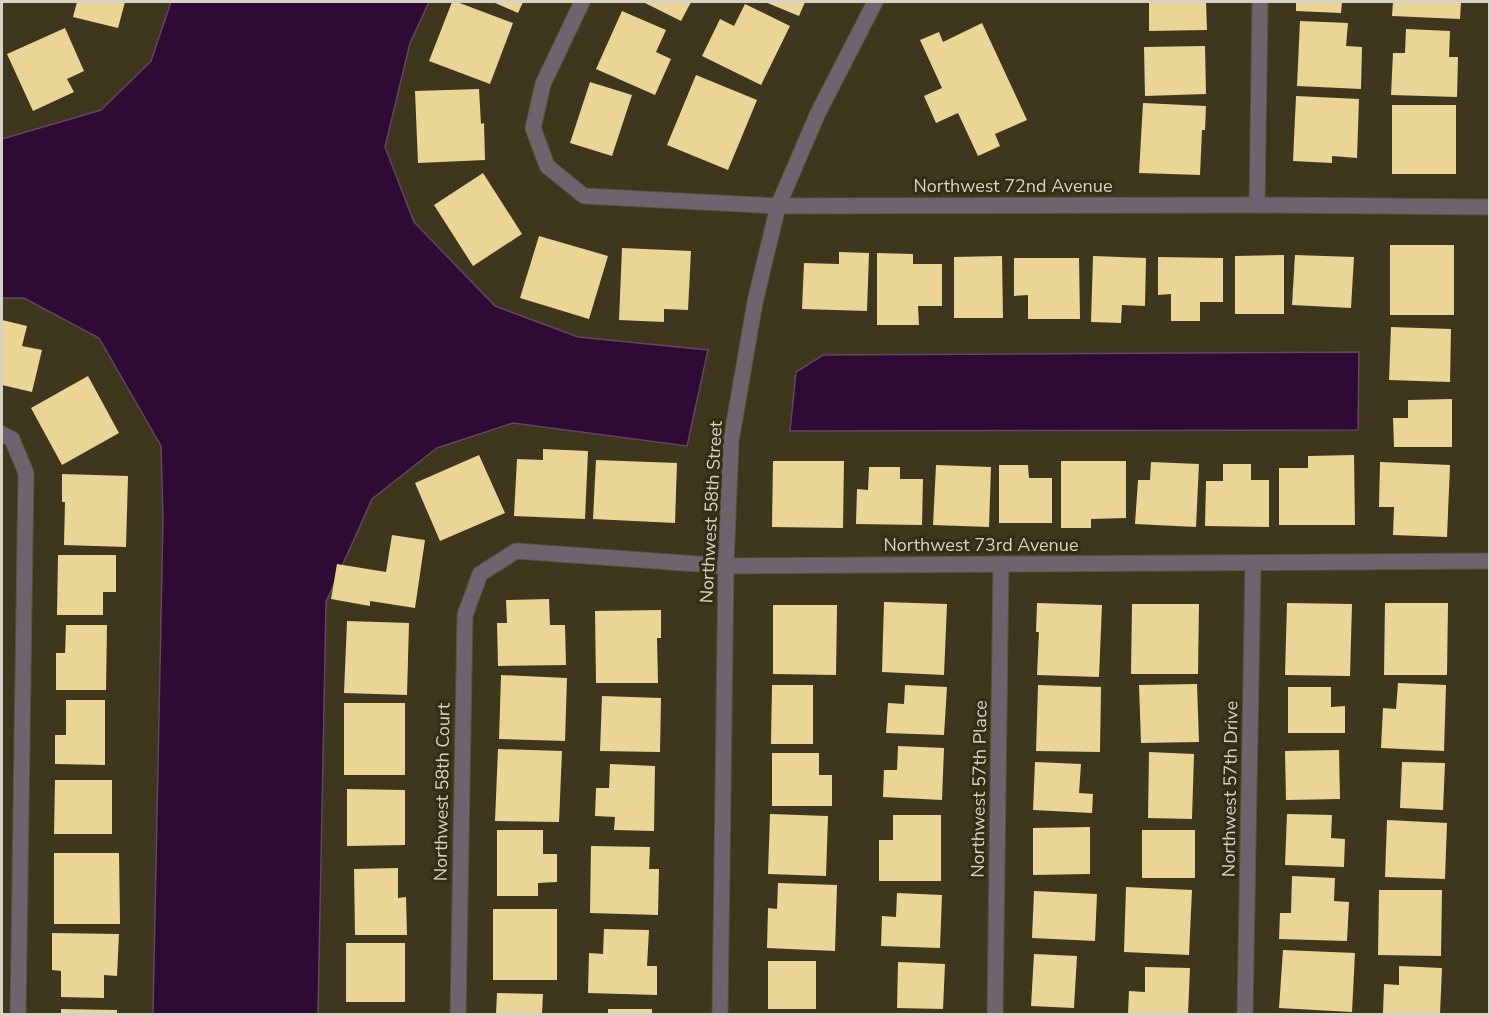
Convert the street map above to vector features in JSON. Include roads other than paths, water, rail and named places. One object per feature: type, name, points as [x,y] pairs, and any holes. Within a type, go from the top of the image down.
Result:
[{"type":"street","name":"Northwest 72nd Avenue","points":[[582,2],[543,84],[533,128],[546,166],[584,196],[778,206],[1490,207]]},
{"type":"street","name":"Northwest 58th Street","points":[[720,1014],[726,567],[731,441],[755,302],[778,206],[818,113],[875,2]]},
{"type":"street","points":[[1257,205],[1260,2]]},
{"type":"street","points":[[7,436],[26,473],[18,1014]]},
{"type":"street","name":"Northwest 73rd Avenue","points":[[480,574],[516,551],[726,567],[1490,561]]},
{"type":"street","name":"Northwest 57th Place","points":[[995,1014],[1001,564]]},
{"type":"street","name":"Northwest 57th Drive","points":[[1245,1014],[1253,564]]},
{"type":"street","name":"Northwest 58th Court","points":[[458,1014],[465,615],[480,574]]}]
